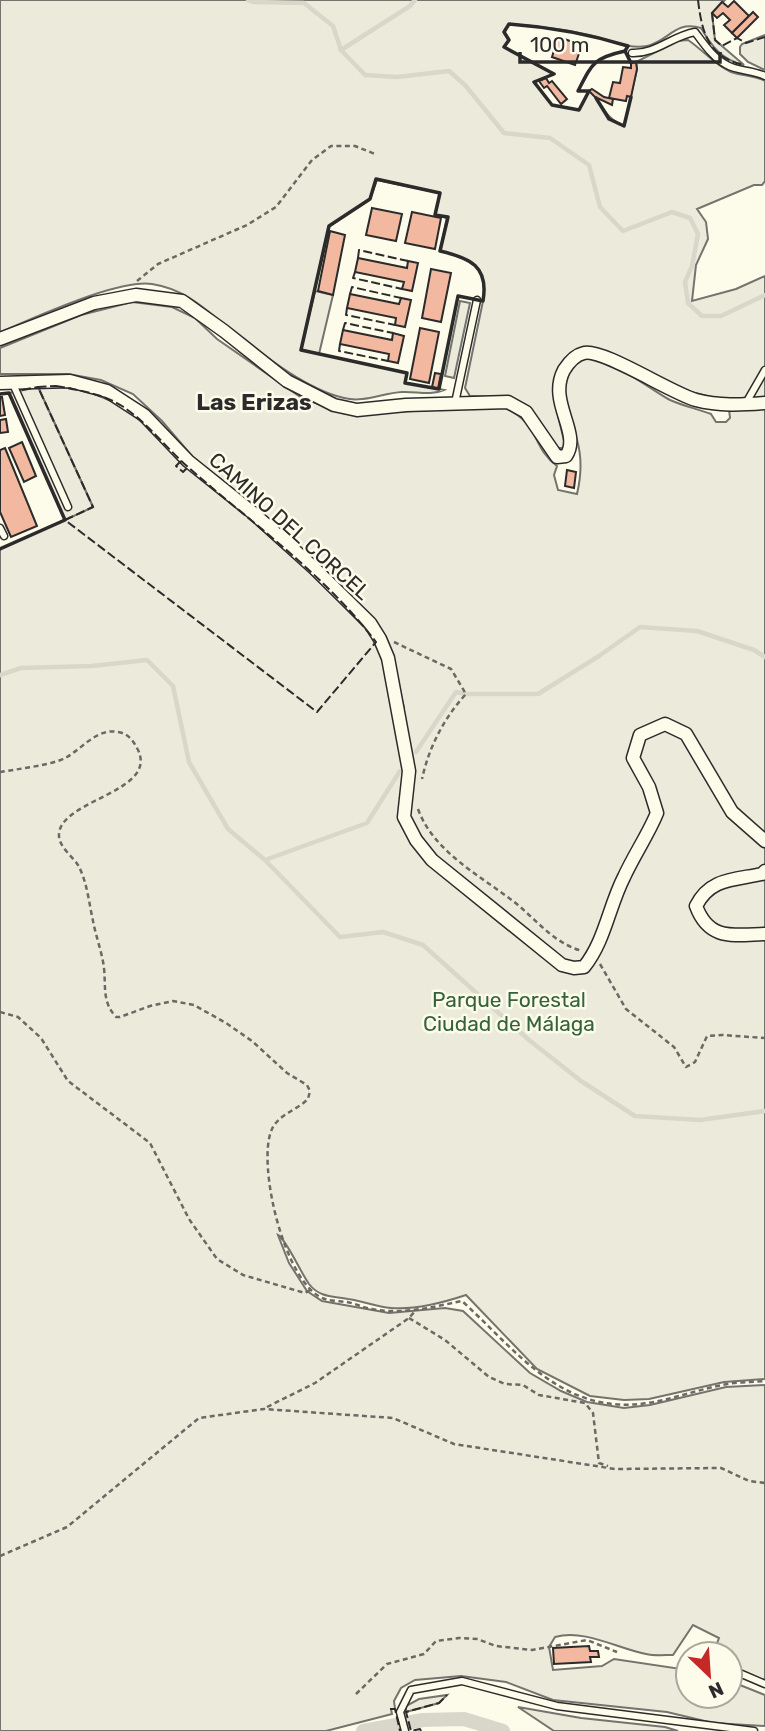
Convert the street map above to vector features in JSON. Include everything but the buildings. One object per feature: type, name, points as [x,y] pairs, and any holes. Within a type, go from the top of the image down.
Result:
[{"type":"street","points":[[0,340],[94,303],[136,295],[182,301],[287,381],[334,405],[357,410],[455,402],[508,402],[520,407],[542,433],[557,457],[566,456],[571,449],[571,438],[559,397],[562,378],[573,358],[586,352],[601,354],[694,400],[723,405],[765,403]]},
{"type":"street","name":"CAMINO DEL CORCEL","points":[[6,382],[70,381],[107,391],[144,415],[188,461],[253,513],[313,567],[369,623],[388,657],[408,771],[404,817],[416,841],[432,860],[562,965],[583,967],[594,954]]},
{"type":"street","points":[[594,954],[624,875],[647,838],[657,813],[649,787],[633,758],[640,735],[665,724],[686,734],[732,812],[765,841]]},
{"type":"street","points":[[765,872],[712,884],[702,894],[696,906],[708,928],[730,935],[765,934]]},
{"type":"lane","points":[[632,52],[647,53],[680,35],[695,32],[708,50],[728,66],[753,70],[765,76]]},
{"type":"lane","points":[[455,402],[477,300]]},
{"type":"lane","points":[[745,405],[765,370]]},
{"type":"lane","points":[[6,382],[68,507]]},
{"type":"lane","points":[[0,528],[4,536]]},
{"type":"lane","points":[[744,1675],[765,1684]]},
{"type":"lane","points":[[405,1731],[400,1712],[411,1690],[462,1681],[557,1706],[737,1731],[754,1731]]},
{"type":"path","points":[[137,281],[158,264],[247,225],[276,207],[312,160],[331,146],[355,146],[375,154]]},
{"type":"path","points":[[380,639],[398,643],[451,669],[466,694],[454,707],[438,733],[425,765],[419,790]]},
{"type":"path","points":[[0,772],[65,759],[99,733],[124,733],[134,742],[140,754],[139,768],[131,780],[79,810],[63,823],[58,834],[83,877],[104,966],[104,994],[108,1010],[116,1017],[173,1001],[194,1004],[252,1041],[287,1073],[307,1085],[310,1091],[308,1099],[275,1124],[270,1132],[268,1152],[270,1183],[280,1235],[289,1260],[310,1290],[323,1299],[389,1311],[462,1301],[534,1371],[563,1389],[589,1399],[624,1405],[649,1403],[725,1384],[765,1381]]},
{"type":"path","points":[[416,803],[423,824],[457,860],[514,902],[564,946],[594,954],[626,1009],[674,1047],[686,1068],[695,1062],[707,1036],[765,1038]]},
{"type":"path","points":[[0,1012],[18,1017],[41,1038],[68,1081],[150,1143],[189,1219],[217,1259],[243,1275],[305,1293],[310,1290]]},
{"type":"path","points":[[264,1409],[315,1382],[409,1318],[416,1309]]},
{"type":"path","points":[[409,1318],[445,1340],[489,1377],[505,1384],[523,1385],[539,1395],[585,1404],[593,1413],[599,1463],[615,1469]]},
{"type":"path","points":[[585,1404],[589,1399]]},
{"type":"path","points":[[0,1556],[67,1527],[199,1418],[264,1409],[393,1418],[454,1444],[615,1469],[721,1468],[748,1481],[765,1483]]},
{"type":"path","points":[[356,1694],[387,1664],[424,1654],[436,1641],[477,1639],[496,1646],[532,1650],[587,1640],[617,1652]]},
{"type":"green space","name":"Parque Forestal Ciudad de Málaga","points":[[0,0],[725,0],[712,13],[715,40],[744,65],[724,56],[701,28],[692,26],[678,29],[655,43],[640,47],[569,31],[509,24],[504,32],[509,40],[504,47],[554,74],[535,82],[552,105],[579,110],[589,91],[607,114],[624,126],[637,69],[636,62],[677,41],[688,40],[731,72],[765,81],[765,181],[762,185],[754,185],[697,209],[706,222],[708,239],[696,265],[692,301],[736,289],[765,276],[765,1379],[724,1382],[649,1399],[624,1400],[590,1396],[537,1369],[466,1295],[429,1305],[391,1308],[322,1294],[309,1284],[278,1235],[289,1263],[307,1291],[322,1301],[389,1313],[445,1308],[463,1311],[530,1373],[587,1402],[624,1408],[650,1405],[726,1387],[765,1385],[765,1681],[744,1672],[744,1640],[718,1640],[719,1638],[693,1625],[683,1640],[674,1640],[673,1655],[646,1654],[578,1635],[555,1637],[549,1647],[553,1670],[602,1666],[614,1659],[674,1668],[674,1710],[744,1710],[744,1687],[765,1695],[765,1726],[713,1723],[667,1712],[553,1700],[506,1682],[461,1676],[415,1680],[401,1688],[394,1701],[395,1709],[391,1709],[392,1714],[326,1731],[0,1731],[0,549],[93,507],[38,387],[56,386],[87,391],[121,405],[152,430],[309,571],[365,628],[376,642],[384,663],[392,708],[404,708],[391,652],[317,562],[192,456],[162,421],[133,394],[101,380],[68,374],[0,374],[0,348],[81,315],[132,302],[172,307],[195,318],[217,339],[302,398],[346,414],[503,407],[524,421],[543,451],[557,466],[554,475],[558,490],[577,494],[580,453],[568,420],[564,394],[571,369],[584,359],[592,358],[615,366],[670,400],[711,414],[716,422],[726,422],[730,418],[728,401],[671,387],[602,350],[587,348],[574,351],[554,399],[565,445],[563,448],[556,448],[540,422],[495,397],[470,396],[465,388],[483,301],[483,279],[480,272],[468,261],[440,251],[447,218],[435,215],[440,193],[377,180],[370,199],[329,226],[301,350],[407,373],[405,383],[444,390],[395,393],[366,399],[344,398],[329,393],[284,369],[185,295],[152,284],[118,287],[98,293],[0,332]]},
{"type":"green space","points":[[765,35],[765,70],[748,62],[740,54],[740,47]]},
{"type":"green space","points":[[447,1695],[439,1703],[406,1712],[406,1706],[419,1699]]},
{"type":"green space","points":[[518,1707],[581,1718],[665,1727],[678,1731],[554,1731]]},
{"type":"shaded area","points":[[315,291],[333,295],[319,354],[301,350]]},
{"type":"shaded area","points":[[460,301],[470,303],[454,378],[445,376]]},
{"type":"shaded area","points":[[38,387],[93,507],[65,520],[9,393]]},
{"type":"waterway","points":[[248,0],[304,3],[333,26],[341,50],[365,75],[397,77],[449,71],[465,85],[504,133],[550,138],[589,165],[600,207],[623,231],[672,212],[690,218],[698,234],[692,266],[685,282],[688,303],[702,316],[721,316],[765,295]]},
{"type":"waterway","points":[[341,50],[410,6],[415,0]]},
{"type":"waterway","points":[[416,752],[456,692],[538,694],[640,627],[697,631],[754,650],[765,657]]},
{"type":"waterway","points":[[0,675],[21,668],[92,666],[147,660],[173,686],[189,762],[228,829],[265,860],[340,937],[383,932],[423,945],[529,1040],[581,1081],[635,1116],[700,1120],[765,1111]]},
{"type":"waterway","points":[[265,860],[367,823],[400,771]]},
{"type":"waterway","points":[[363,1731],[423,1720],[464,1719],[503,1731]]},
{"type":"fence","points":[[698,0],[709,42],[722,56],[744,65]]},
{"type":"fence","points":[[712,13],[715,40],[722,46],[737,38],[746,43],[765,37]]},
{"type":"fence","points":[[358,258],[359,250],[408,261]]},
{"type":"fence","points":[[355,272],[353,278],[402,289]]},
{"type":"fence","points":[[350,294],[352,287],[401,298]]},
{"type":"fence","points":[[347,308],[346,315],[395,325]]},
{"type":"fence","points":[[343,330],[345,323],[393,333]]},
{"type":"fence","points":[[340,344],[339,351],[388,361]]},
{"type":"fence","points":[[56,386],[99,395],[122,406],[149,428],[189,468],[287,550],[356,617],[376,642],[317,712],[65,520],[93,507],[38,387],[56,386]]},
{"type":"fence","points":[[22,390],[38,387]]},
{"type":"fence","points":[[181,461],[176,466],[183,472],[188,467]]},
{"type":"fence","points":[[421,1731],[411,1731],[406,1712],[439,1703],[447,1695]]},
{"type":"fence","points":[[390,1709],[395,1709],[400,1731]]},
{"type":"wall","points":[[625,51],[628,46],[554,29],[509,24],[504,32],[509,40],[504,47],[554,74],[534,82],[552,105],[579,110],[589,91],[578,91],[591,68],[606,56],[625,51],[631,63]]},
{"type":"wall","points":[[596,98],[609,119],[624,126],[631,97]]},
{"type":"wall","points":[[376,179],[440,193],[435,215],[448,217],[440,251],[468,261],[475,266],[483,279],[483,301],[458,296],[439,389],[405,383],[407,373],[301,350],[329,226],[370,199],[376,179]]},
{"type":"wall","points":[[0,394],[9,393],[65,520],[0,549]]},
{"type":"district","name":"Las Erizas","points":[[254,402]]}]
